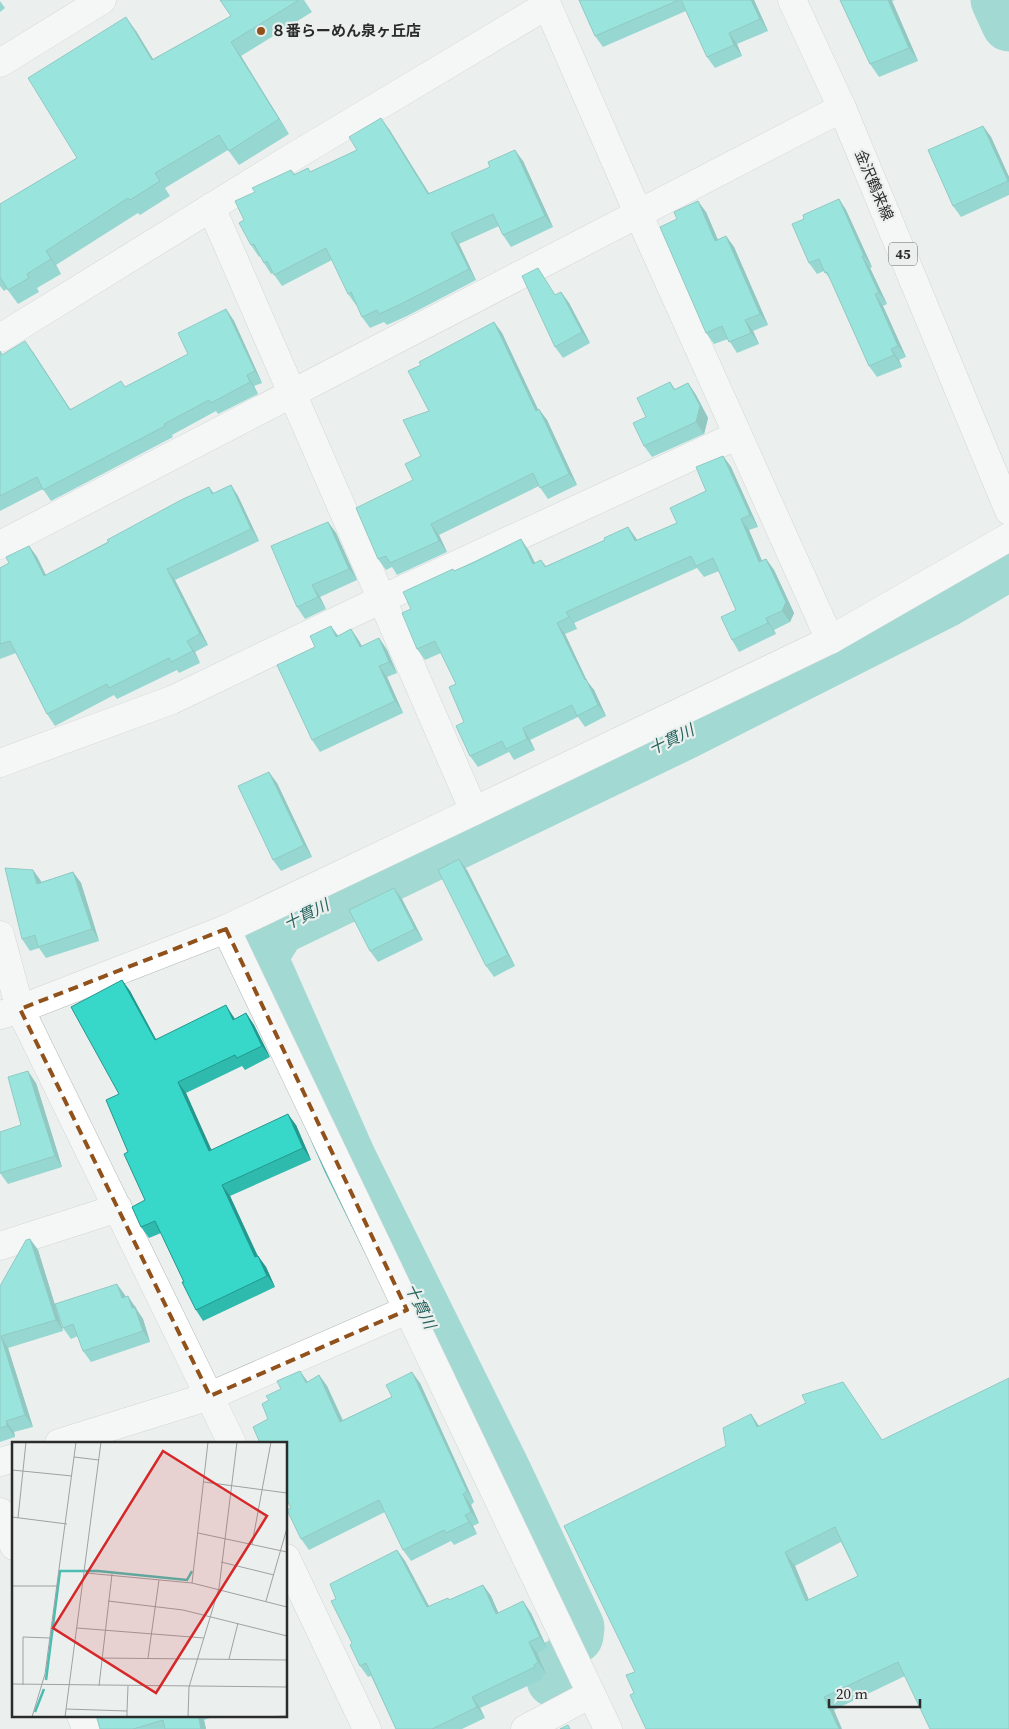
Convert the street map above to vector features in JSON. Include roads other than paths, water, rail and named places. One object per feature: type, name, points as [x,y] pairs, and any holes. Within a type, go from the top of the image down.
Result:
[{"type":"street","points":[[0,63],[102,0]]},
{"type":"street","name":"金沢鶴来線","points":[[792,0],[842,108],[1009,511]]},
{"type":"street","points":[[0,338],[210,207],[546,2],[638,213],[830,640]]},
{"type":"street","points":[[0,545],[842,108]]},
{"type":"street","points":[[210,207],[474,811]]},
{"type":"street","points":[[0,763],[172,700],[382,599],[738,435]]},
{"type":"street","points":[[10,1012],[226,929],[830,640],[1009,537]]},
{"type":"street","points":[[226,929],[608,1729]]},
{"type":"street","points":[[0,935],[10,1012],[118,1208],[232,1442]]},
{"type":"street","points":[[0,1246],[118,1208]]},
{"type":"street","points":[[62,1442],[210,1396],[407,1310]]},
{"type":"street","points":[[0,1512],[12,1541]]},
{"type":"street","points":[[288,1562],[367,1729]]},
{"type":"street","points":[[525,1729],[591,1694]]},
{"type":"street","points":[[81,1716],[86,1729]]},
{"type":"waterway","name":"十貫川","points":[[998,0],[1009,24]]},
{"type":"waterway","name":"十貫川","points":[[576,1636],[577,1627],[502,1468],[349,1159],[260,957],[278,928],[685,732],[944,601],[1009,563]]},
{"type":"waterway","name":"十貫川","points":[[554,1680],[561,1665]]},
{"type":"place","name":"８番らーめん泉ヶ丘店","points":[[261,31]]}]
